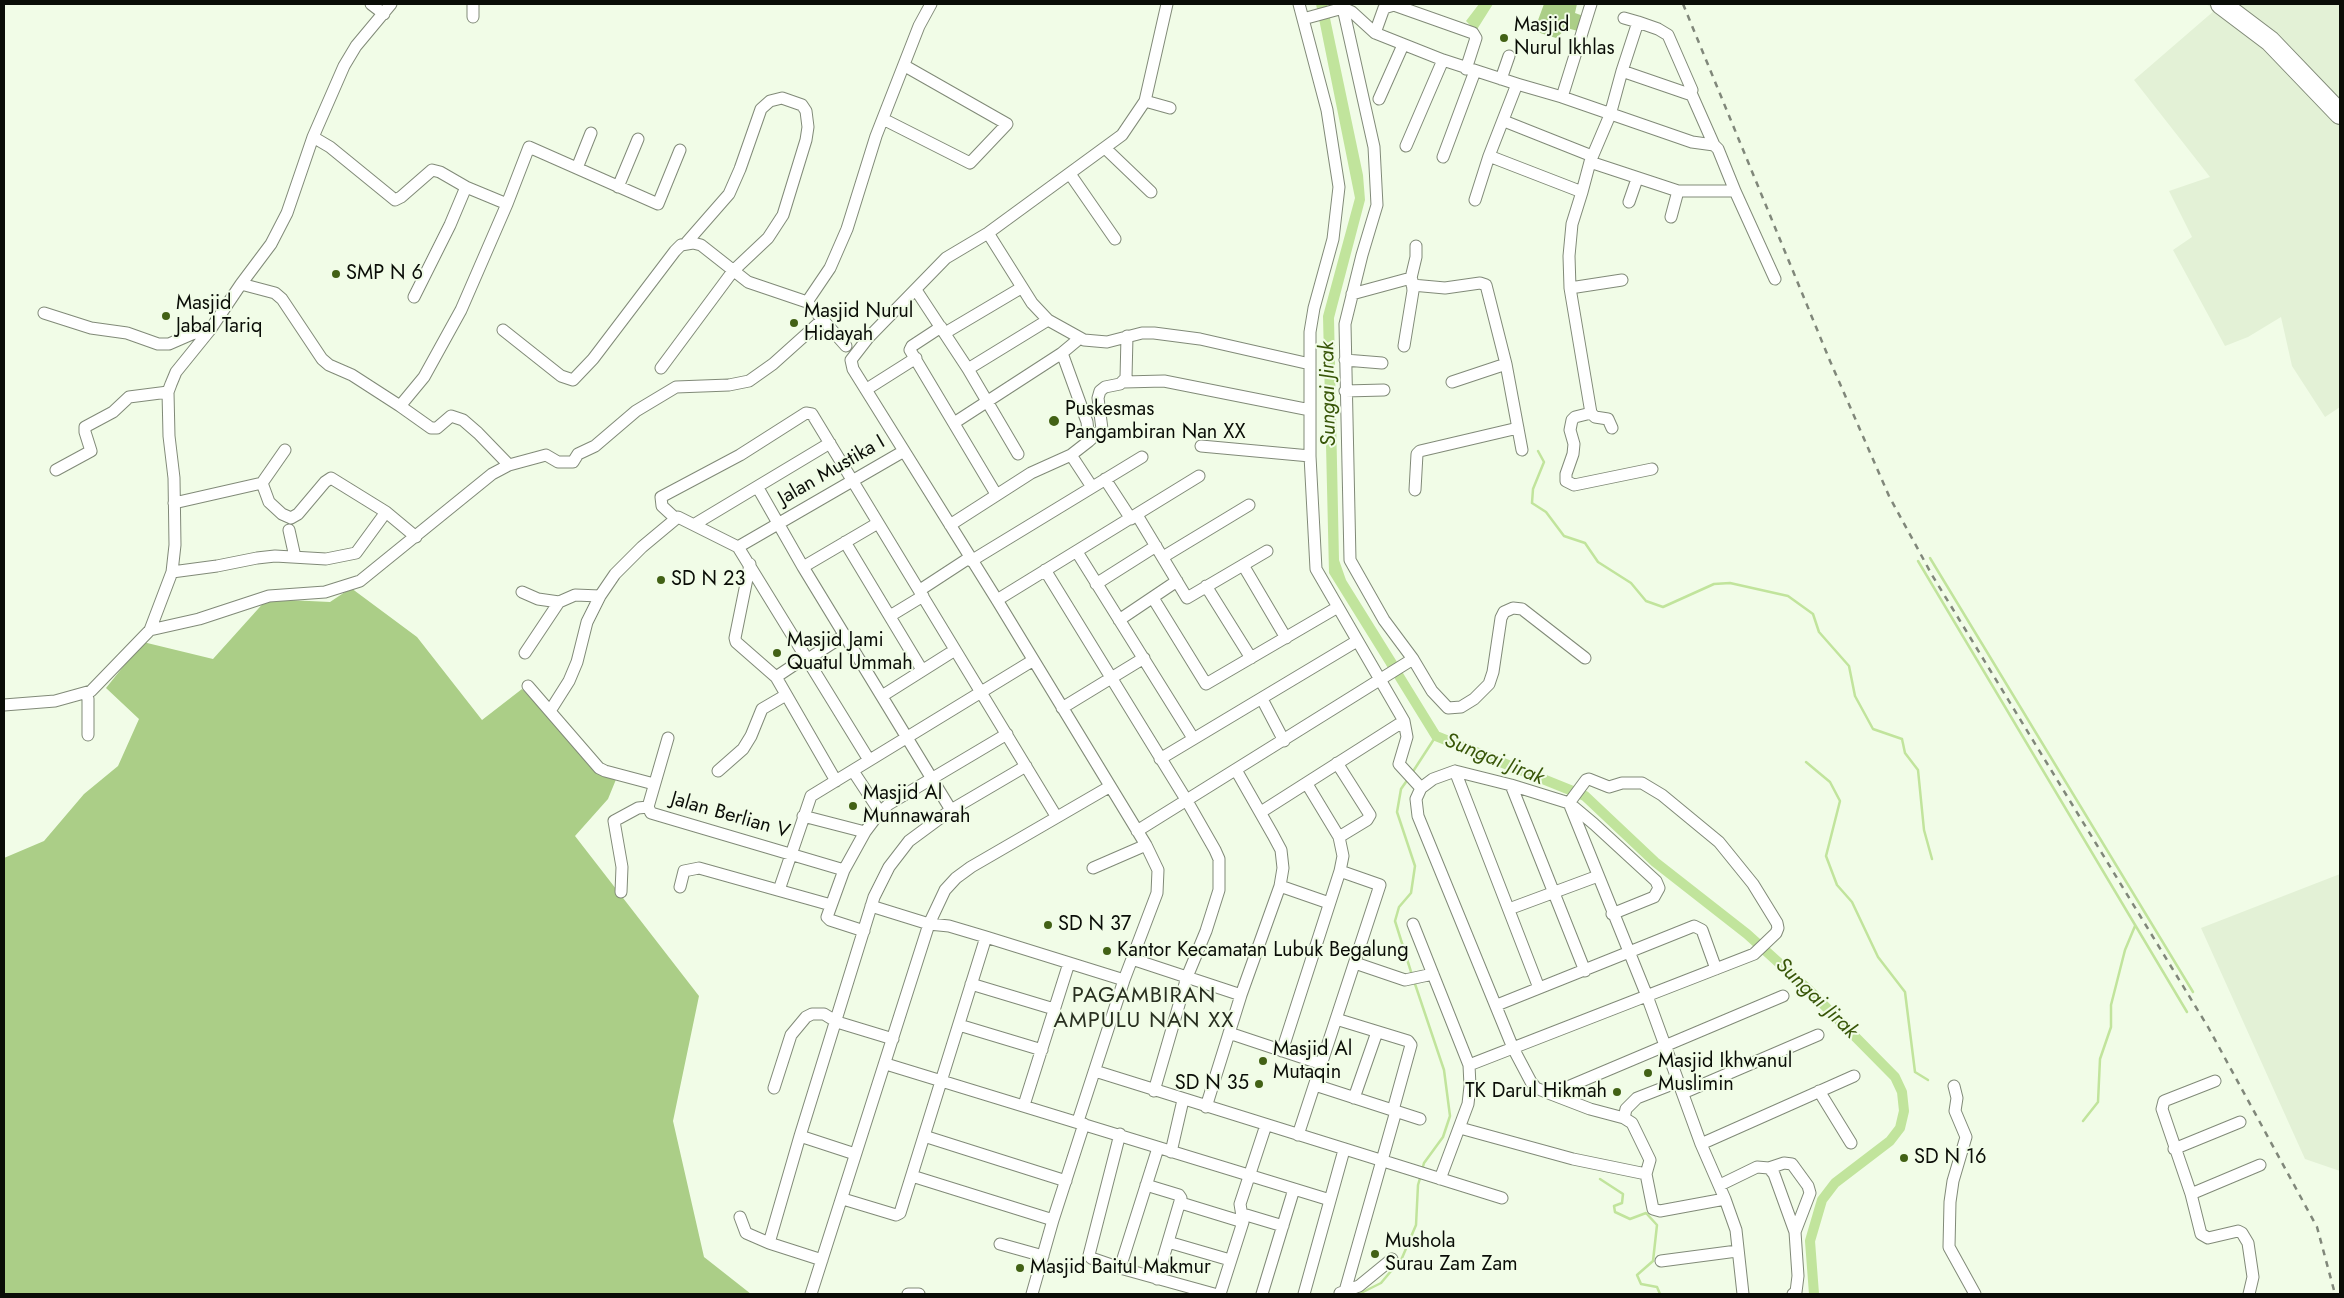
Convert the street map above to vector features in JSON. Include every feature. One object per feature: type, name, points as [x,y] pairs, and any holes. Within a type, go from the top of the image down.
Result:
[{"type":"highway","points":[[2221,4],[2270,41],[2340,114]]},
{"type":"highway","points":[[2244,4],[2340,94]]},
{"type":"street","points":[[371,4],[384,14]]},
{"type":"street","points":[[4,705],[55,701],[86,693],[100,684],[127,652],[150,630],[172,572],[175,545],[174,478],[169,436],[168,392],[176,372],[210,330],[271,244],[287,212],[313,137],[344,66],[356,46],[391,4]]},
{"type":"street","points":[[473,4],[473,17]]},
{"type":"street","points":[[806,302],[830,268],[844,236],[883,119],[919,26],[931,4]]},
{"type":"street","points":[[849,351],[916,290],[946,258],[988,234],[1122,135],[1145,100],[1167,4]]},
{"type":"street","points":[[1299,4],[1307,18],[1327,110],[1339,187],[1333,239],[1314,308],[1310,364],[1310,456],[1316,569],[1357,641],[1383,679],[1404,721],[1407,737],[1399,764],[1418,786]]},
{"type":"street","points":[[1562,96],[1590,4]]},
{"type":"street","points":[[1375,33],[1384,8],[1394,5],[1473,33],[1476,38],[1471,70],[1444,157]]},
{"type":"street","points":[[1307,18],[1341,7],[1352,12],[1375,33],[1443,60],[1500,79],[1562,96],[1610,115],[1692,142],[1714,145]]},
{"type":"street","points":[[1341,7],[1374,148],[1377,183],[1377,205],[1345,324],[1350,560],[1384,620],[1441,702],[1448,708],[1461,707],[1474,699],[1489,684],[1493,672],[1501,618],[1504,612],[1513,608],[1522,609],[1585,658]]},
{"type":"street","points":[[1624,18],[1658,28],[1668,35],[1692,88],[1691,93],[1714,145],[1718,149],[1775,279]]},
{"type":"street","points":[[1612,428],[1608,419],[1595,417],[1592,413],[1570,288],[1569,256],[1572,224],[1591,159],[1610,115],[1638,22]]},
{"type":"street","points":[[1378,99],[1404,45]]},
{"type":"street","points":[[1500,79],[1509,56]]},
{"type":"street","points":[[1406,146],[1443,60]]},
{"type":"street","points":[[883,119],[970,163],[1007,124],[905,66]]},
{"type":"street","points":[[1622,70],[1686,93],[1691,93]]},
{"type":"street","points":[[1475,200],[1489,156],[1517,84]]},
{"type":"street","points":[[503,330],[560,376],[573,380],[593,359],[675,251],[687,242],[728,194],[740,169],[762,109],[770,101],[782,98],[802,105],[806,111],[808,127],[806,140],[783,214],[768,238],[734,271],[661,368]]},
{"type":"street","points":[[1145,100],[1170,108]]},
{"type":"street","points":[[1504,121],[1637,179],[1678,191],[1735,191]]},
{"type":"street","points":[[577,168],[591,133]]},
{"type":"street","points":[[313,137],[330,147],[395,200],[432,170],[440,172],[466,187],[506,204]]},
{"type":"street","points":[[618,187],[638,138]]},
{"type":"street","points":[[400,406],[424,377],[461,310],[529,147],[658,204],[680,150]]},
{"type":"street","points":[[1106,148],[1151,192]]},
{"type":"street","points":[[1489,156],[1582,192]]},
{"type":"street","points":[[1070,174],[1115,240]]},
{"type":"street","points":[[1629,202],[1637,179]]},
{"type":"street","points":[[414,297],[466,187]]},
{"type":"street","points":[[1670,217],[1678,191]]},
{"type":"street","points":[[988,234],[1032,303],[1048,320],[1080,338],[1098,342],[1154,333],[1190,338],[1310,364]]},
{"type":"street","points":[[687,242],[700,245],[756,286],[790,295],[806,302],[849,351],[853,369],[997,600],[1032,661],[1146,845],[1158,870],[1157,893],[1124,980],[1080,1118],[1066,1181],[1032,1294]]},
{"type":"street","points":[[1404,346],[1416,246]]},
{"type":"street","points":[[1570,288],[1622,280]]},
{"type":"street","points":[[1352,294],[1412,281],[1446,288],[1480,283],[1486,285],[1506,364],[1522,450]]},
{"type":"street","points":[[241,284],[275,293],[282,299],[322,359],[329,364],[352,375],[431,428],[436,428],[451,416],[462,420],[509,465]]},
{"type":"street","points":[[996,494],[910,348],[1021,288]]},
{"type":"street","points":[[916,290],[968,369],[1018,454]]},
{"type":"street","points":[[44,313],[91,328],[127,333],[158,344],[169,344],[185,336],[210,330]]},
{"type":"street","points":[[150,630],[199,619],[269,596],[325,592],[360,582],[492,474],[509,465],[546,455],[558,462],[572,462],[578,454],[605,438],[636,410],[676,387],[729,385],[749,381],[773,364],[822,320]]},
{"type":"street","points":[[968,369],[1048,320]]},
{"type":"street","points":[[1124,382],[1128,373],[1127,336]]},
{"type":"street","points":[[954,423],[988,403],[1062,353],[1080,338]]},
{"type":"street","points":[[1062,353],[1087,422],[1089,441]]},
{"type":"street","points":[[866,389],[916,358]]},
{"type":"street","points":[[1345,360],[1382,363]]},
{"type":"street","points":[[1452,382],[1506,364]]},
{"type":"street","points":[[950,525],[996,494],[1031,473],[1071,455],[1089,441],[1102,429],[1098,398],[1102,389],[1124,382],[1164,381],[1310,410]]},
{"type":"street","points":[[1345,391],[1384,390]]},
{"type":"street","points":[[56,470],[91,451],[85,427],[114,412],[129,397],[168,392]]},
{"type":"street","points":[[869,760],[738,546],[682,518],[675,518],[662,506],[662,497],[740,455],[806,412],[814,416],[1056,816]]},
{"type":"street","points":[[1592,413],[1575,417],[1572,420],[1570,430],[1574,444],[1566,481],[1574,485],[1652,470]]},
{"type":"street","points":[[1415,490],[1417,454],[1420,451],[1518,428]]},
{"type":"street","points":[[695,524],[758,488],[830,443]]},
{"type":"street","points":[[1201,446],[1310,456]]},
{"type":"street","points":[[174,503],[262,483],[285,450]]},
{"type":"street","name":"Jalan Mustika I","points":[[738,546],[904,451]]},
{"type":"street","points":[[1071,455],[1092,487]]},
{"type":"street","points":[[890,616],[970,559],[1142,457]]},
{"type":"street","points":[[997,600],[1199,476]]},
{"type":"street","points":[[262,483],[269,502],[282,514],[291,518],[298,514],[325,482],[331,478],[386,512],[416,537]]},
{"type":"street","points":[[1105,479],[1156,546],[1187,598],[1267,551]]},
{"type":"street","points":[[758,488],[803,567],[952,810]]},
{"type":"street","points":[[1163,557],[1249,505]]},
{"type":"street","points":[[172,572],[257,558],[326,559],[356,552],[367,540],[386,512]]},
{"type":"street","points":[[550,711],[569,681],[577,662],[587,622],[600,596],[615,574],[675,518]]},
{"type":"street","points":[[803,567],[878,523]]},
{"type":"street","points":[[289,530],[295,558]]},
{"type":"street","points":[[845,542],[922,670]]},
{"type":"street","points":[[1096,584],[1156,546]]},
{"type":"street","points":[[1077,552],[1193,738]]},
{"type":"street","points":[[750,564],[735,638],[736,642],[776,677],[836,781]]},
{"type":"street","points":[[1243,566],[1286,638]]},
{"type":"street","points":[[1045,570],[1187,801],[1215,850],[1220,872],[1219,890],[1206,932],[1187,977],[1154,1091]]},
{"type":"street","points":[[1119,620],[1177,581]]},
{"type":"street","points":[[1206,586],[1251,658]]},
{"type":"street","points":[[522,592],[538,599],[559,602],[575,595],[600,596]]},
{"type":"street","points":[[1153,598],[1206,684],[1338,607]]},
{"type":"street","points":[[525,653],[559,602]]},
{"type":"street","points":[[776,677],[845,635]]},
{"type":"street","points":[[1160,759],[1357,641]]},
{"type":"street","points":[[882,696],[955,650]]},
{"type":"street","points":[[1062,708],[1144,658]]},
{"type":"street","points":[[1137,831],[1383,679],[1412,659]]},
{"type":"street","points":[[779,890],[811,796],[1032,661]]},
{"type":"street","points":[[528,686],[599,768],[654,784]]},
{"type":"street","points":[[86,693],[88,699],[88,735]]},
{"type":"street","points":[[718,771],[743,749],[751,736],[762,709],[786,695]]},
{"type":"street","points":[[1262,699],[1284,740]]},
{"type":"street","points":[[1261,812],[1404,721]]},
{"type":"street","points":[[864,931],[830,920],[827,917],[844,870],[865,832],[880,812],[932,777],[1007,734]]},
{"type":"street","name":"Jalan Berlian V","points":[[668,738],[648,807],[652,813],[844,870]]},
{"type":"street","points":[[1337,763],[1370,815],[1367,820],[1339,837]]},
{"type":"street","points":[[769,1242],[871,906],[879,886],[898,854],[920,831],[1026,766]]},
{"type":"street","points":[[1206,1107],[1241,995],[1280,886],[1283,868],[1281,850],[1236,770]]},
{"type":"street","points":[[853,771],[880,812]]},
{"type":"street","points":[[1418,786],[1438,776],[1455,771],[1571,801],[1658,884],[1659,888],[1654,896],[1612,914]]},
{"type":"street","points":[[1455,771],[1539,988]]},
{"type":"street","points":[[1469,1065],[1754,954],[1776,933],[1777,924],[1753,884],[1719,842],[1649,785],[1636,782],[1609,787],[1592,779],[1586,780],[1571,801]]},
{"type":"street","points":[[1282,1052],[1340,871],[1343,856],[1339,837],[1307,784]]},
{"type":"street","points":[[1511,784],[1585,971]]},
{"type":"street","points":[[1418,786],[1416,798],[1418,816],[1513,1048],[1531,1082],[1536,1088],[1590,1109],[1624,1118],[1632,1123],[1650,1160],[1646,1174],[1650,1187],[1650,1203],[1656,1211],[1725,1199]]},
{"type":"street","points":[[811,1294],[843,1199],[855,1154],[886,1064],[929,924],[945,890],[956,878],[1056,816],[1109,787]]},
{"type":"street","points":[[1571,801],[1612,914],[1630,952],[1666,1045],[1701,1144],[1720,1185],[1736,1230],[1743,1294]]},
{"type":"street","points":[[621,892],[622,867],[614,821],[638,808],[648,807]]},
{"type":"street","points":[[803,816],[865,832]]},
{"type":"street","points":[[1093,868],[1146,845]]},
{"type":"street","points":[[680,887],[684,871],[699,868],[831,905]]},
{"type":"street","points":[[1298,1135],[1380,885],[1340,871]]},
{"type":"street","points":[[1509,909],[1554,894],[1598,876]]},
{"type":"street","points":[[1280,886],[1329,903]]},
{"type":"street","points":[[871,906],[929,924],[949,926],[1124,980]]},
{"type":"street","points":[[1413,924],[1428,976],[1469,1065],[1470,1086],[1468,1104],[1460,1128],[1438,1178]]},
{"type":"street","points":[[1497,1005],[1694,926],[1702,930],[1716,968]]},
{"type":"street","points":[[843,1199],[900,1213],[986,937]]},
{"type":"street","points":[[1132,959],[1241,995]]},
{"type":"street","points":[[1024,1105],[1069,963]]},
{"type":"street","points":[[1354,963],[1411,980],[1428,976]]},
{"type":"street","points":[[972,984],[1054,1009]]},
{"type":"street","points":[[1551,1094],[1783,996]]},
{"type":"street","points":[[774,1088],[791,1034],[806,1016],[818,1013],[837,1022],[893,1039]]},
{"type":"street","points":[[1336,1019],[1408,1041],[1411,1046],[1382,1162],[1342,1292]]},
{"type":"street","points":[[959,1024],[1042,1050]]},
{"type":"street","points":[[1229,1032],[1282,1052],[1322,1064]]},
{"type":"street","points":[[1354,1098],[1377,1032]]},
{"type":"street","points":[[1624,1118],[1626,1109],[1637,1098],[1681,1087],[1818,1035]]},
{"type":"street","points":[[886,1064],[1120,1134],[1158,1148],[1330,1200]]},
{"type":"street","points":[[1095,1072],[1502,1198]]},
{"type":"street","points":[[1701,1144],[1854,1076]]},
{"type":"street","points":[[2215,1081],[2164,1101],[2162,1104],[2174,1149],[2191,1194],[2201,1234],[2204,1237],[2213,1237],[2238,1231],[2246,1238],[2253,1277],[2249,1294]]},
{"type":"street","points":[[1315,1085],[1420,1119]]},
{"type":"street","points":[[1954,1086],[1957,1098],[1955,1111],[1966,1137],[1953,1181],[1950,1202],[1949,1248],[1975,1294]]},
{"type":"street","points":[[1819,1091],[1851,1143]]},
{"type":"street","points":[[1171,1152],[1183,1100]]},
{"type":"street","points":[[2174,1149],[2240,1122]]},
{"type":"street","points":[[1220,1294],[1243,1218],[1240,1204],[1266,1125]]},
{"type":"street","points":[[1460,1128],[1573,1159],[1646,1174]]},
{"type":"street","points":[[1120,1134],[1089,1255],[1091,1258],[1120,1268],[1214,1294]]},
{"type":"street","points":[[800,1136],[855,1154]]},
{"type":"street","points":[[924,1136],[1066,1181]]},
{"type":"street","points":[[1120,1268],[1158,1148]]},
{"type":"street","points":[[1304,1294],[1344,1150]]},
{"type":"street","points":[[1720,1185],[1757,1167],[1769,1168],[1784,1163],[1792,1164],[1808,1186],[1810,1193],[1795,1232]]},
{"type":"street","points":[[2191,1194],[2260,1165]]},
{"type":"street","points":[[1769,1168],[1774,1174],[1795,1232],[1798,1276],[1793,1294]]},
{"type":"street","points":[[912,1176],[1053,1220]]},
{"type":"street","points":[[1146,1185],[1179,1195],[1181,1203],[1157,1279]]},
{"type":"street","points":[[1262,1294],[1294,1189]]},
{"type":"street","points":[[1181,1203],[1283,1226]]},
{"type":"street","points":[[740,1217],[746,1233],[822,1260]]},
{"type":"street","points":[[1168,1242],[1230,1260]]},
{"type":"street","points":[[1000,1244],[1042,1256]]},
{"type":"street","points":[[1661,1261],[1737,1251]]},
{"type":"street","points":[[1342,1292],[1359,1286],[1392,1259]]},
{"type":"street","points":[[908,1294],[919,1294]]},
{"type":"shaded area","points":[[1544,4],[1577,4],[1575,13],[1589,18],[1585,33],[1567,28],[1556,38],[1534,31]]},
{"type":"shaded area","points":[[2206,4],[2340,4],[2340,407],[2325,417],[2292,366],[2281,317],[2248,337],[2225,346],[2173,250],[2192,237],[2169,191],[2210,177],[2134,80],[2215,10]]},
{"type":"shaded area","points":[[351,588],[417,637],[482,720],[522,689],[600,771],[617,777],[608,799],[575,836],[699,996],[673,1121],[704,1257],[751,1294],[4,1294],[4,858],[44,841],[84,794],[118,766],[139,719],[106,688],[143,642],[213,659],[267,599],[330,602]]},
{"type":"shaded area","points":[[2340,874],[2340,1171],[2305,1159],[2201,928]]},
{"type":"water","points":[[1316,4],[1327,4],[1363,175],[1365,200],[1334,318],[1339,560],[1346,580],[1402,670],[1393,676],[1329,573],[1323,316],[1355,198]]},
{"type":"water","points":[[1479,4],[1493,4],[1476,31],[1466,21]]},
{"type":"waterway","points":[[1538,451],[1544,462],[1533,489],[1532,503],[1546,512],[1564,536],[1585,543],[1598,562],[1631,583],[1646,601],[1663,607],[1714,584],[1730,583],[1788,596],[1813,614],[1819,632],[1849,666],[1855,696],[1873,729],[1902,739],[1905,753],[1918,770],[1924,830],[1932,859]]},
{"type":"waterway","points":[[1930,558],[2193,992]]},
{"type":"waterway","points":[[1918,561],[2187,1012]]},
{"type":"waterway","name":"Sungai Jirak","points":[[1391,663],[1436,736],[1585,796],[1655,862],[1747,934],[1809,990],[1895,1077],[1902,1092],[1904,1111],[1900,1128],[1890,1141],[1835,1183],[1822,1200],[1810,1241],[1814,1294]]},
{"type":"waterway","points":[[1412,773],[1436,736]]},
{"type":"waterway","points":[[1806,762],[1830,782],[1840,801],[1826,856],[1837,885],[1852,902],[1878,957],[1905,992],[1915,1072],[1928,1080]]},
{"type":"waterway","points":[[1408,779],[1401,789],[1397,812],[1415,866],[1411,893],[1399,907],[1395,921],[1412,975]]},
{"type":"waterway","points":[[2083,1121],[2098,1102],[2100,1059],[2111,1027],[2111,1005],[2125,950],[2135,926]]},
{"type":"waterway","points":[[1414,981],[1444,1070],[1450,1116],[1443,1137],[1424,1163],[1422,1170]]},
{"type":"waterway","points":[[1359,1294],[1381,1283],[1402,1258],[1416,1225],[1418,1185],[1421,1175]]},
{"type":"waterway","points":[[1600,1179],[1623,1194],[1622,1203],[1614,1206],[1615,1212],[1630,1219],[1646,1213],[1657,1225],[1653,1261],[1637,1275],[1641,1284],[1657,1287],[1660,1294]]},
{"type":"railway","points":[[1683,4],[1830,361],[1889,496],[1932,575],[2208,1027],[2317,1227],[2335,1294]]},
{"type":"place","name":"Masjid Nurul Ikhlas","points":[[1504,38]]},
{"type":"place","name":"SMP N 6","points":[[336,274]]},
{"type":"place","name":"Masjid Jabal Tariq","points":[[166,316]]},
{"type":"place","name":"Masjid Nurul Hidayah","points":[[794,323]]},
{"type":"place","name":"Puskesmas Pangambiran Nan XX","points":[[1054,421]]},
{"type":"place","name":"SD N 23","points":[[661,580]]},
{"type":"place","name":"Masjid Jami Quatul Ummah","points":[[777,653]]},
{"type":"place","name":"Masjid Al Munnawarah","points":[[853,806]]},
{"type":"place","name":"SD N 37","points":[[1048,925]]},
{"type":"place","name":"Kantor Kecamatan Lubuk Begalung","points":[[1107,951]]},
{"type":"place","name":"Masjid Al Mutaqin","points":[[1263,1061]]},
{"type":"place","name":"Masjid Ikhwanul Muslimin","points":[[1648,1073]]},
{"type":"place","name":"SD N 35","points":[[1259,1084]]},
{"type":"place","name":"TK Darul Hikmah","points":[[1617,1092]]},
{"type":"place","name":"SD N 16","points":[[1904,1158]]},
{"type":"place","name":"Mushola Surau Zam Zam","points":[[1375,1254]]},
{"type":"place","name":"Masjid Baitul Makmur","points":[[1020,1268]]},
{"type":"district","name":"PAGAMBIRAN AMPULU NAN XX","points":[[1144,1010]]}]
